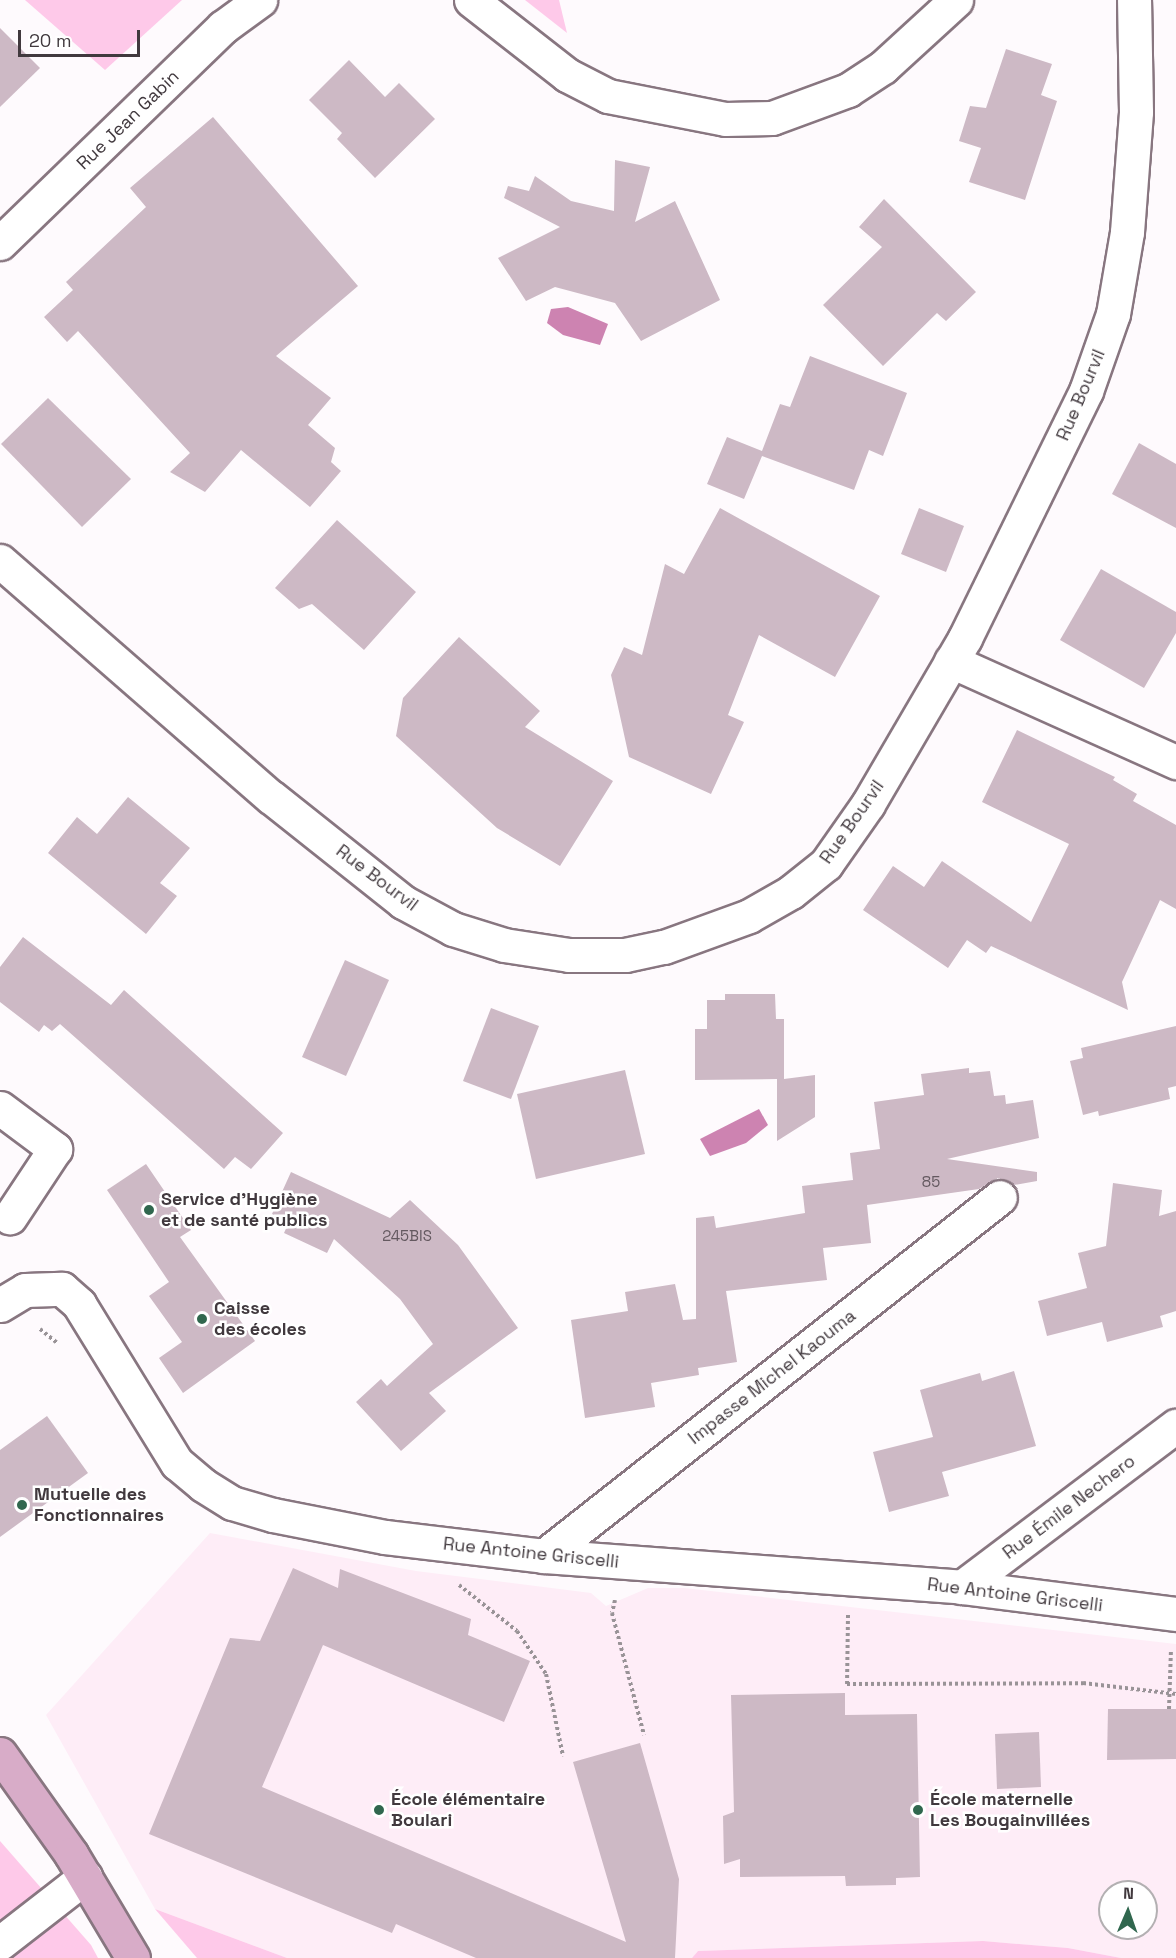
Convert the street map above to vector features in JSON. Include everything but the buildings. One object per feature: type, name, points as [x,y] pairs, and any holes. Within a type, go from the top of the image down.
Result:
[{"type":"main road","points":[[0,1754],[85,1877],[149,1958]]},
{"type":"main road","points":[[85,1877],[133,1958]]},
{"type":"street","name":"Rue Jean Gabin","points":[[0,243],[223,27],[260,0]]},
{"type":"street","points":[[471,0],[567,75],[608,96],[724,119],[771,118],[848,90],[883,67],[956,0]]},
{"type":"street","name":"Rue Bourvil","points":[[0,561],[248,778],[403,902],[453,929],[504,945],[569,955],[625,955],[664,947],[749,916],[791,892],[826,864],[868,804],[951,661],[1086,391],[1113,314],[1127,232],[1136,112],[1134,0]]},
{"type":"street","points":[[951,661],[1176,762]]},
{"type":"street","points":[[0,1108],[55,1149],[10,1216]]},
{"type":"street","name":"Impasse Michel Kaouma","points":[[544,1556],[1000,1197]]},
{"type":"street","name":"Rue Antoine Griscelli","points":[[12,1297],[62,1289],[79,1304],[177,1463],[202,1485],[232,1503],[385,1538],[544,1556],[962,1587],[1174,1629]]},
{"type":"street","name":"Rue Émile Nechero","points":[[962,1587],[1176,1426]]},
{"type":"street","points":[[0,1943],[85,1877]]},
{"type":"path","points":[[617,1594],[612,1613],[644,1735]]},
{"type":"path","points":[[848,1611],[847,1684],[1083,1683],[1176,1694]]},
{"type":"path","points":[[1169,1709],[1174,1629]]},
{"type":"shaded area","points":[[25,0],[182,0],[105,70]]},
{"type":"shaded area","points":[[525,0],[559,0],[567,33]]},
{"type":"shaded area","points":[[568,307],[608,324],[600,345],[563,335],[547,323],[551,309]]},
{"type":"shaded area","points":[[759,1109],[768,1125],[746,1143],[710,1156],[700,1139]]},
{"type":"shaded area","points":[[210,1533],[416,1571],[591,1593],[606,1606],[648,1588],[684,1588],[1176,1644],[1176,1958],[1121,1958],[1068,1948],[983,1941],[698,1951],[692,1958],[287,1958],[155,1909],[46,1715]]},
{"type":"shaded area","points":[[0,1841],[91,1945],[98,1958],[0,1958]]},
{"type":"shaded area","points":[[155,1909],[287,1958],[197,1958]]},
{"type":"shaded area","points":[[983,1941],[1068,1948],[1121,1958],[692,1958],[698,1951]]},
{"type":"place","name":"Service d'Hygiène et de santé publics","points":[[149,1210]]},
{"type":"place","name":"Caisse des écoles","points":[[202,1319]]},
{"type":"place","name":"Mutuelle des Fonctionnaires","points":[[22,1505]]},
{"type":"place","name":"École élémentaire Boulari","points":[[379,1810]]},
{"type":"place","name":"École maternelle Les Bougainvillées","points":[[918,1810]]}]
